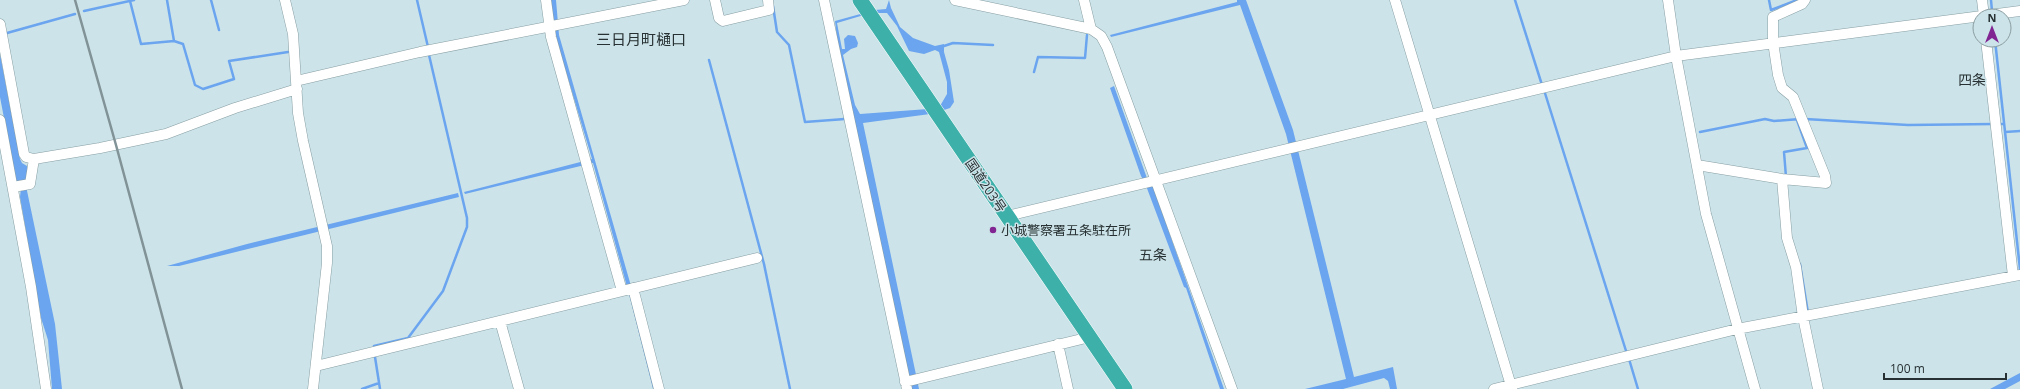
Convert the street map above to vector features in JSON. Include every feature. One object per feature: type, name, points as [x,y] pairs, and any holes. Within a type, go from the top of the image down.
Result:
[{"type":"highway","name":"国道203号","points":[[860,0],[1125,389]]},
{"type":"street","points":[[285,0],[293,34],[298,113],[323,228],[327,263],[313,389]]},
{"type":"street","points":[[546,0],[550,26],[622,291]]},
{"type":"street","points":[[0,24],[4,70],[24,154],[26,157],[34,159],[100,148],[166,134],[297,85],[420,52],[684,0]]},
{"type":"street","points":[[715,0],[719,18],[723,21],[769,10],[768,0]]},
{"type":"street","points":[[824,0],[906,385],[922,379],[1090,337]]},
{"type":"street","points":[[955,0],[1091,29],[1101,36],[1107,47],[1154,180],[1232,389]]},
{"type":"street","points":[[1084,0],[1091,29]]},
{"type":"street","points":[[1395,0],[1511,387]]},
{"type":"street","points":[[1668,0],[1676,56],[1706,214],[1737,330],[1755,389]]},
{"type":"street","points":[[1697,165],[1785,179],[1826,183],[1825,176],[1800,119],[1793,98],[1782,88],[1778,75],[1773,42],[1773,18],[1802,4],[1804,0]]},
{"type":"street","points":[[1007,216],[1676,56],[1773,42],[1972,17]]},
{"type":"street","points":[[1494,389],[1511,387],[1737,330],[2017,275],[1987,48]]},
{"type":"street","points":[[0,120],[31,287],[46,389]]},
{"type":"street","points":[[13,187],[30,184],[34,159]]},
{"type":"street","points":[[1785,179],[1787,238],[1796,267],[1803,317],[1818,389]]},
{"type":"street","points":[[316,366],[757,258]]},
{"type":"street","points":[[633,288],[659,389]]},
{"type":"street","points":[[500,321],[519,389]]},
{"type":"street","points":[[1058,344],[1068,389]]},
{"type":"water","points":[[551,0],[556,0],[559,35],[633,293],[657,389],[653,389],[593,163],[465,194],[464,192],[592,159],[555,35]]},
{"type":"water","points":[[889,0],[900,27],[913,38],[935,46],[944,44],[944,52],[949,70],[954,102],[950,108],[944,110],[940,106],[947,94],[947,82],[939,52],[935,50],[924,54],[909,51],[897,26],[887,13],[876,13],[875,10],[886,9]]},
{"type":"water","points":[[1237,0],[1246,0],[1293,130],[1354,377],[1393,367],[1397,389],[1390,389],[1388,381],[1384,378],[1343,389],[1305,389],[1346,379],[1286,134],[1240,5],[1111,37],[1110,35],[1237,2]]},
{"type":"water","points":[[864,13],[864,15],[837,23],[842,49],[845,49],[844,39],[848,35],[855,36],[858,43],[857,47],[851,49],[843,55],[855,105],[860,114],[928,109],[930,114],[863,123],[919,389],[912,389],[911,387],[838,47],[835,21]]},
{"type":"water","points":[[0,54],[20,159],[22,163],[27,166],[28,175],[26,186],[55,324],[62,389],[52,389],[48,340],[41,318],[20,197],[21,188],[16,181],[0,97]]},
{"type":"water","points":[[1114,86],[1148,181],[1153,186],[1224,389],[1220,389],[1186,288],[1184,287],[1145,183],[1141,176],[1110,88]]},
{"type":"water","points":[[458,193],[459,197],[179,266],[167,266],[247,244]]},
{"type":"water","points":[[2020,373],[2020,381],[2005,389],[1990,389]]},
{"type":"waterway","points":[[84,11],[134,0]]},
{"type":"waterway","points":[[167,0],[174,41]]},
{"type":"waterway","points":[[211,0],[219,30]]},
{"type":"waterway","points":[[417,0],[428,47]]},
{"type":"waterway","points":[[1515,0],[1542,85]]},
{"type":"waterway","points":[[1769,0],[1771,10],[1797,0]]},
{"type":"waterway","points":[[1991,0],[1992,8]]},
{"type":"waterway","points":[[130,1],[141,44],[174,41],[183,44],[195,85],[203,89],[234,79],[229,61],[288,52]]},
{"type":"waterway","points":[[773,6],[777,32],[789,45],[805,122],[845,119]]},
{"type":"waterway","points":[[7,33],[75,14]]},
{"type":"waterway","points":[[1034,72],[1038,57],[1085,58],[1087,35]]},
{"type":"waterway","points":[[941,47],[953,43],[993,45]]},
{"type":"waterway","points":[[1996,48],[2020,269]]},
{"type":"waterway","points":[[374,346],[408,338],[443,291],[467,227],[467,218],[429,55]]},
{"type":"waterway","points":[[709,60],[764,264],[790,389]]},
{"type":"waterway","points":[[1544,90],[1627,354]]},
{"type":"waterway","points":[[1700,132],[1765,119],[1774,121],[1800,119]]},
{"type":"waterway","points":[[1805,119],[1908,125],[1994,124]]},
{"type":"waterway","points":[[1786,177],[1784,152],[1807,148],[1797,120]]},
{"type":"waterway","points":[[1999,124],[2004,124]]},
{"type":"waterway","points":[[2005,132],[2020,131]]},
{"type":"waterway","points":[[1800,264],[1808,313]]},
{"type":"waterway","points":[[375,357],[380,389]]},
{"type":"waterway","points":[[1629,359],[1638,389]]},
{"type":"waterway","points":[[362,389],[379,383]]},
{"type":"railway","points":[[75,0],[182,389]]},
{"type":"place","name":"小城警察署五条駐在所","points":[[993,230]]},
{"type":"district","name":"三日月町樋口","points":[[641,39]]},
{"type":"district","name":"四条","points":[[1972,79]]},
{"type":"district","name":"五条","points":[[1153,254]]}]
